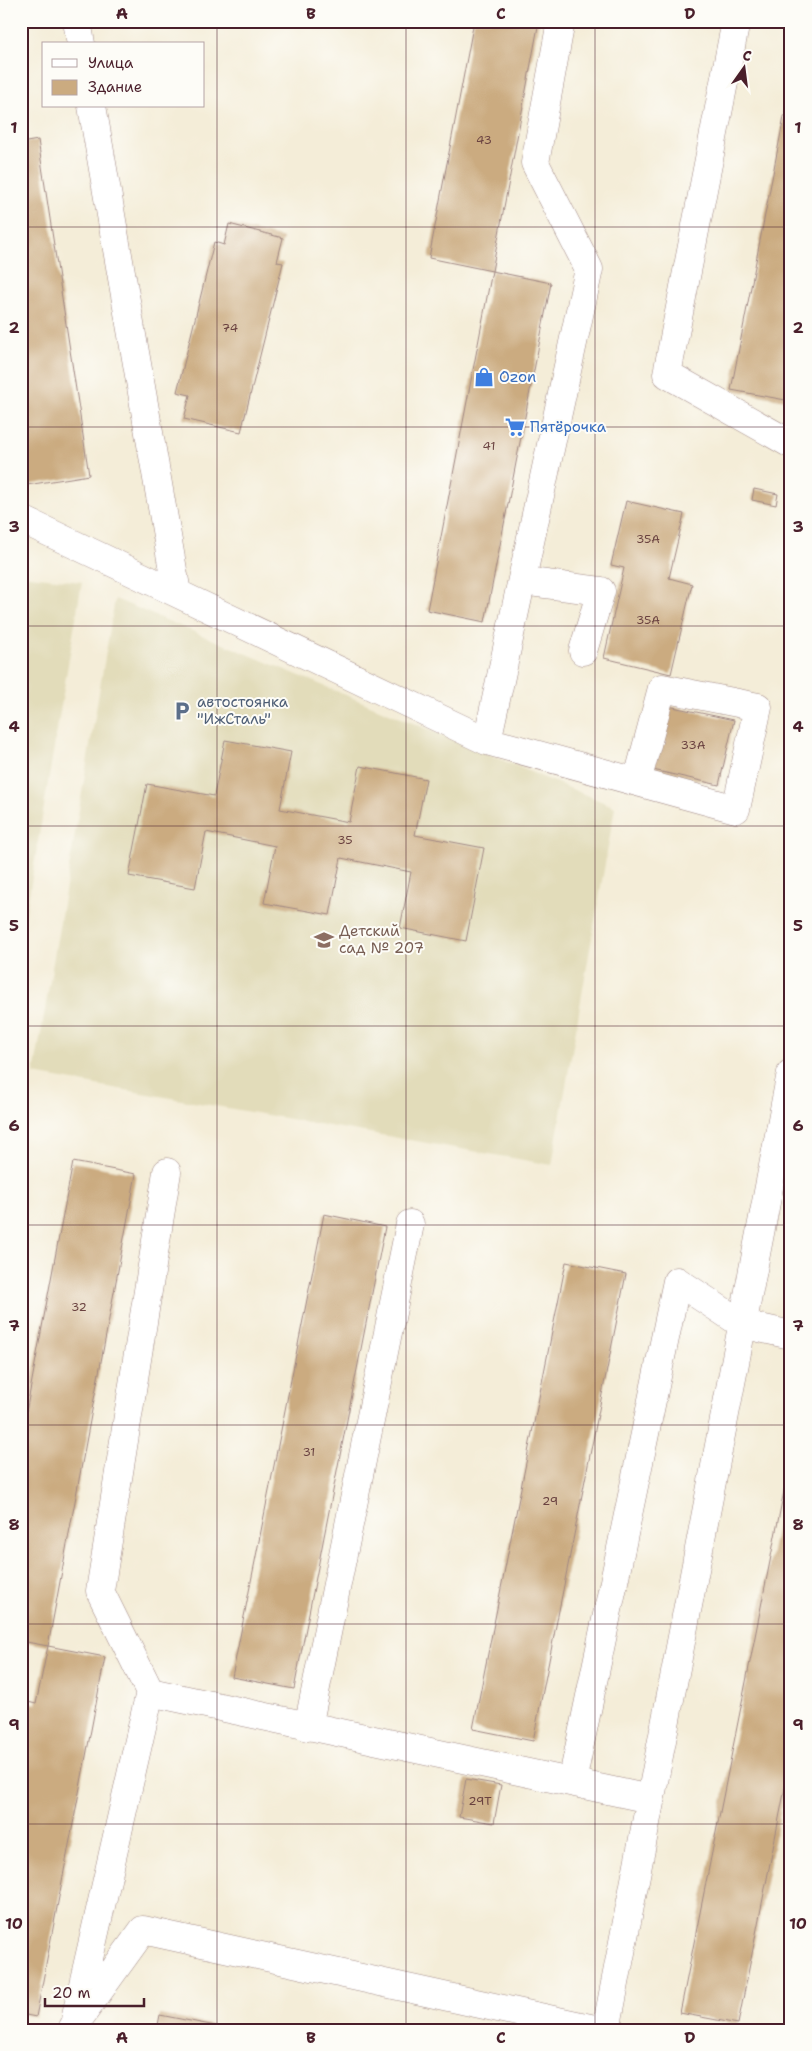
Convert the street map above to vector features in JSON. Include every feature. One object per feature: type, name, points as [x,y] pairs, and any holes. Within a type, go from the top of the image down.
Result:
[{"type":"lane","points":[[77,21],[81,42]]},
{"type":"lane","points":[[488,741],[588,269],[535,162],[561,21]]},
{"type":"lane","points":[[736,21],[667,374],[791,444]]},
{"type":"lane","points":[[92,108],[177,593]]},
{"type":"lane","points":[[21,519],[488,741],[637,782],[736,809],[758,707],[662,688],[637,782]]},
{"type":"lane","points":[[522,581],[601,590],[583,651]]},
{"type":"lane","points":[[606,2030],[791,1073]]},
{"type":"lane","points":[[73,2029],[150,1692],[100,1591],[167,1172]]},
{"type":"lane","points":[[308,1728],[410,1224]]},
{"type":"lane","points":[[572,1782],[677,1281],[742,1324],[791,1335]]},
{"type":"lane","points":[[150,1692],[308,1728],[650,1799]]},
{"type":"lane","points":[[73,2029],[143,1930],[599,2030]]},
{"type":"shaded area","points":[[21,575],[82,582],[21,942]]},
{"type":"shaded area","name":"Детский сад № 207","points":[[115,599],[615,807],[552,1165],[34,1074]]},
{"type":"building","points":[[474,21],[539,21],[492,271],[429,258]]},
{"type":"building","points":[[791,86],[791,401],[731,390]]},
{"type":"building","points":[[38,140],[89,475],[27,485],[21,445],[21,143]]},
{"type":"building","points":[[229,224],[283,238],[277,262],[283,263],[241,432],[184,419],[190,395],[177,392],[214,242],[224,245]]},
{"type":"building","points":[[492,271],[551,283],[485,622],[427,610]]},
{"type":"building","points":[[754,489],[778,494],[776,505],[752,500]]},
{"type":"building","points":[[626,501],[684,514],[669,578],[692,584],[671,674],[604,658],[624,568],[611,565]]},
{"type":"building","points":[[668,706],[734,720],[719,785],[653,770]]},
{"type":"building","points":[[225,740],[291,752],[280,809],[349,822],[360,766],[426,779],[415,835],[484,848],[466,941],[400,928],[411,872],[341,858],[330,915],[264,903],[275,846],[206,832],[195,888],[129,876],[147,784],[214,796]]},
{"type":"building","points":[[73,1162],[136,1174],[48,1646],[21,1641],[21,1439]]},
{"type":"building","points":[[324,1214],[385,1227],[294,1689],[232,1677]]},
{"type":"building","points":[[566,1262],[626,1274],[533,1741],[473,1729]]},
{"type":"building","points":[[790,1461],[791,1758],[738,2024],[680,2013]]},
{"type":"building","points":[[48,1646],[105,1657],[36,2017],[21,2014],[21,1716],[24,1701],[36,1704]]},
{"type":"building","points":[[466,1779],[501,1785],[494,1823],[459,1817]]},
{"type":"building","points":[[160,2015],[231,2029],[231,2030],[157,2030]]},
{"type":"place","name":"Ozon","points":[[484,377]]},
{"type":"place","name":"Пятёрочка","points":[[515,427]]},
{"type":"place","name":"автостоянка \"ИжСталь\"","points":[[182,711]]},
{"type":"place","name":"Детский сад № 207","points":[[324,940]]}]
